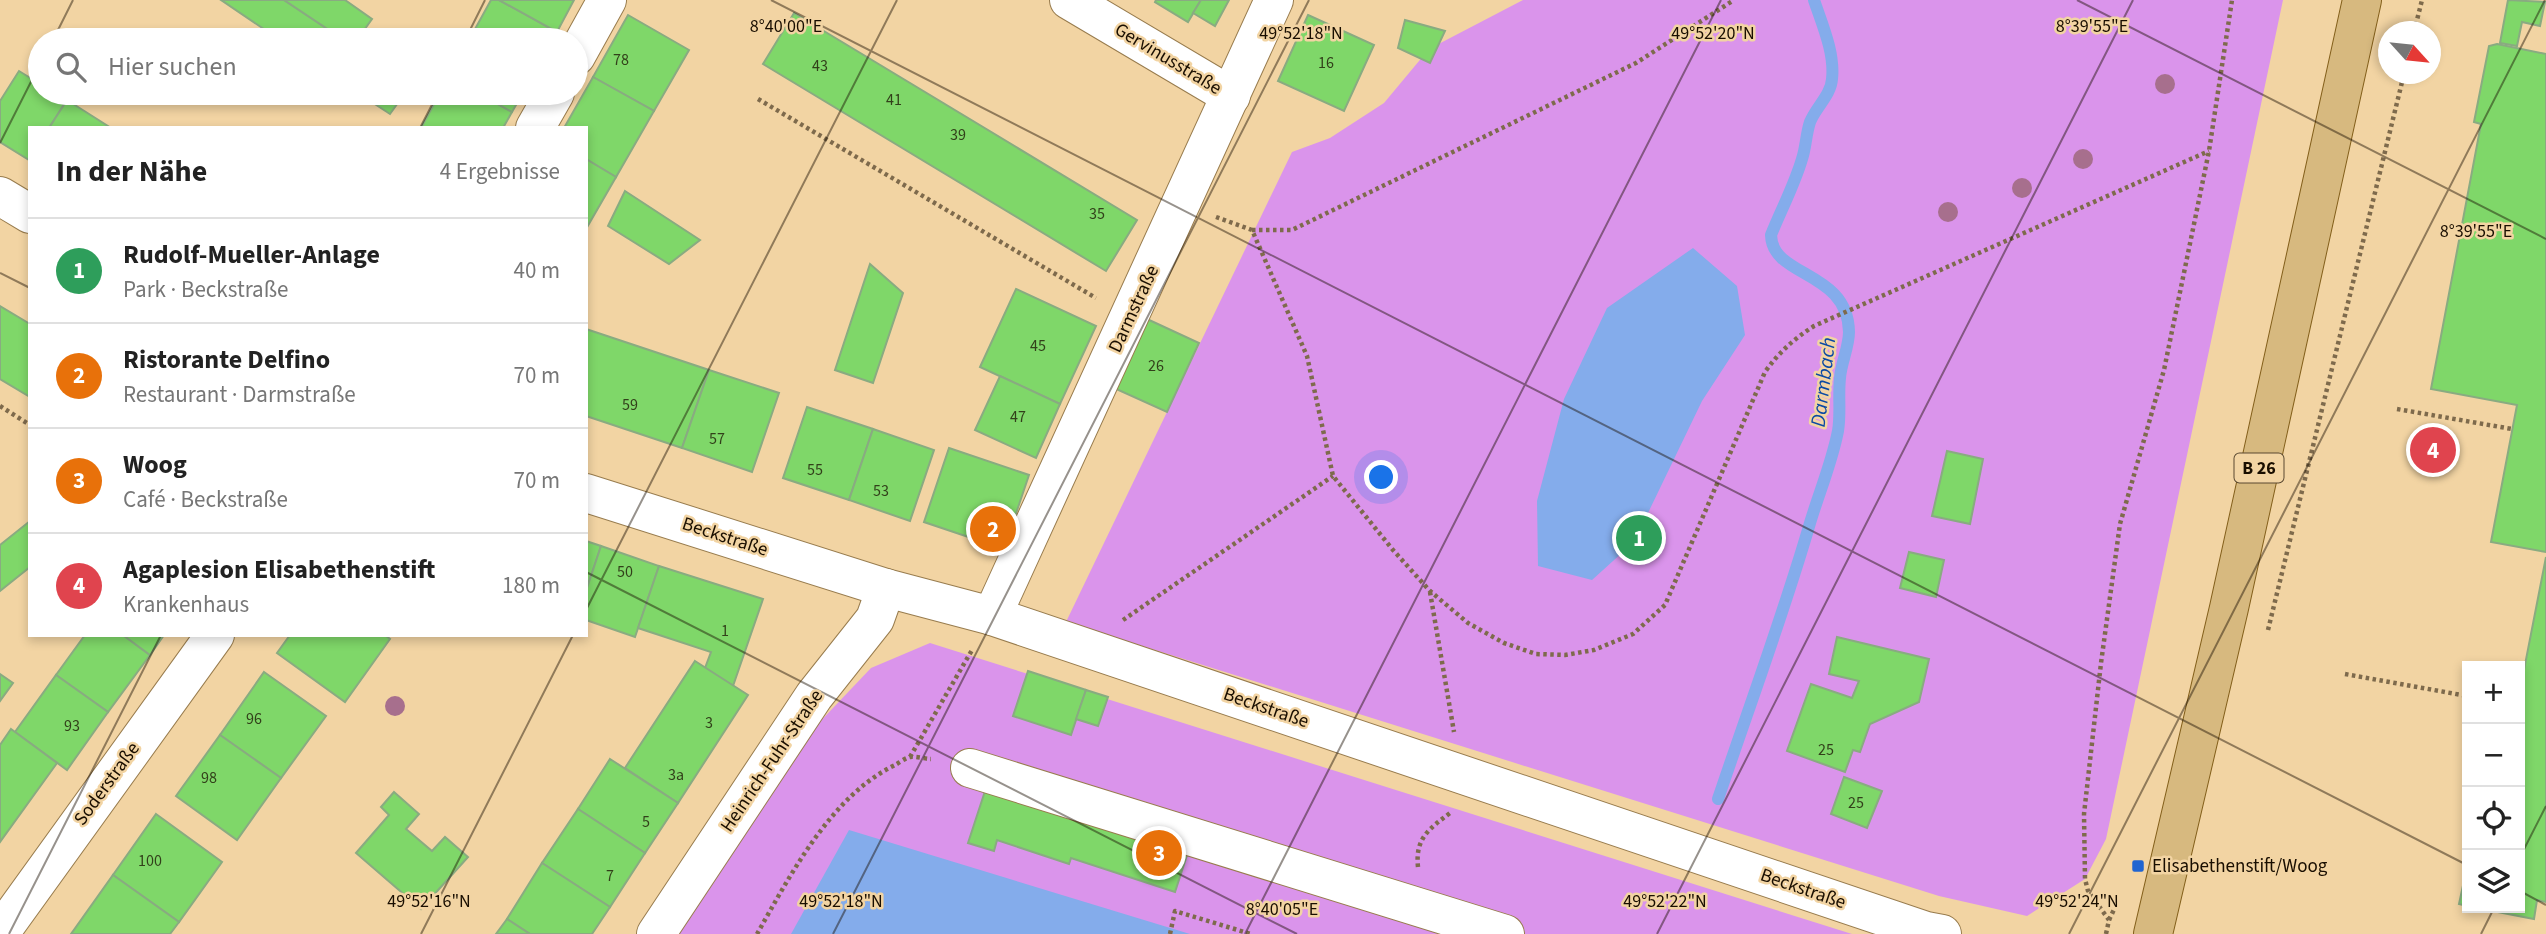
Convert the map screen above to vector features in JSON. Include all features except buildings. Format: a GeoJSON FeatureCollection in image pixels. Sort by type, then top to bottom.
{"type":"FeatureCollection","features":[{"type":"Feature","properties":{"kind":"main road","name":"B 26"},"geometry":{"type":"LineString","coordinates":[[2152,934],[2229,608],[2362,0]]}},
{"type":"Feature","properties":{"kind":"street"},"geometry":{"type":"LineString","coordinates":[[588,34],[607,0]]}},
{"type":"Feature","properties":{"kind":"street","name":"Gervinusstraße"},"geometry":{"type":"LineString","coordinates":[[1069,0],[1231,96]]}},
{"type":"Feature","properties":{"kind":"street","name":"Darmstraße"},"geometry":{"type":"LineString","coordinates":[[992,616],[1183,204],[1274,0]]}},
{"type":"Feature","properties":{"kind":"street"},"geometry":{"type":"LineString","coordinates":[[536,126],[548,105]]}},
{"type":"Feature","properties":{"kind":"street"},"geometry":{"type":"LineString","coordinates":[[0,196],[28,213]]}},
{"type":"Feature","properties":{"kind":"street","name":"Beckstraße"},"geometry":{"type":"LineString","coordinates":[[588,494],[886,588],[992,616],[1931,933]]}},
{"type":"Feature","properties":{"kind":"street","name":"Heinrich-Fuhr-Straße"},"geometry":{"type":"LineString","coordinates":[[656,934],[814,696],[875,619],[886,588]]}},
{"type":"Feature","properties":{"kind":"street","name":"Soderstraße"},"geometry":{"type":"LineString","coordinates":[[0,933],[214,637]]}},
{"type":"Feature","properties":{"kind":"street"},"geometry":{"type":"LineString","coordinates":[[970,768],[1505,934]]}},
{"type":"Feature","properties":{"kind":"path"},"geometry":{"type":"LineString","coordinates":[[1183,204],[1252,230],[1292,230],[1636,63],[1734,0]]}},
{"type":"Feature","properties":{"kind":"path"},"geometry":{"type":"LineString","coordinates":[[2106,934],[2109,920],[2088,891],[2085,879],[2084,814],[2120,524],[2164,370],[2209,151],[2232,0]]}},
{"type":"Feature","properties":{"kind":"path"},"geometry":{"type":"LineString","coordinates":[[2417,21],[2422,0]]}},
{"type":"Feature","properties":{"kind":"path"},"geometry":{"type":"LineString","coordinates":[[2267,634],[2402,84]]}},
{"type":"Feature","properties":{"kind":"path"},"geometry":{"type":"LineString","coordinates":[[758,99],[1130,318]]}},
{"type":"Feature","properties":{"kind":"path"},"geometry":{"type":"LineString","coordinates":[[1252,230],[1307,356],[1333,475],[1430,591],[1468,623],[1504,643],[1536,654],[1565,655],[1594,649],[1633,634],[1665,605],[1765,372],[1778,354],[1797,337],[1814,326],[2209,151]]}},
{"type":"Feature","properties":{"kind":"path"},"geometry":{"type":"LineString","coordinates":[[0,406],[28,424]]}},
{"type":"Feature","properties":{"kind":"path"},"geometry":{"type":"LineString","coordinates":[[2397,409],[2512,429]]}},
{"type":"Feature","properties":{"kind":"path"},"geometry":{"type":"LineString","coordinates":[[1099,652],[1109,632],[1123,620],[1333,475]]}},
{"type":"Feature","properties":{"kind":"path"},"geometry":{"type":"LineString","coordinates":[[757,934],[792,872],[842,804],[866,782],[910,757],[992,616]]}},
{"type":"Feature","properties":{"kind":"path"},"geometry":{"type":"LineString","coordinates":[[2345,674],[2462,695]]}},
{"type":"Feature","properties":{"kind":"path"},"geometry":{"type":"LineString","coordinates":[[910,757],[970,768]]}},
{"type":"Feature","properties":{"kind":"path"},"geometry":{"type":"LineString","coordinates":[[1170,934],[1175,911],[1251,934]]}},
{"type":"Feature","properties":{"kind":"shaded area"},"geometry":{"type":"Polygon","coordinates":[[[1523,0],[2283,0],[2106,839],[2085,879],[2027,916],[1939,896],[1066,622],[1292,152],[1330,138],[1384,103],[1429,49],[1523,0]]]}},
{"type":"Feature","properties":{"kind":"shaded area"},"geometry":{"type":"Polygon","coordinates":[[[930,643],[1852,934],[669,934],[795,748],[871,668],[930,643]]]}},
{"type":"Feature","properties":{"kind":"water"},"geometry":{"type":"Polygon","coordinates":[[[1693,248],[1737,286],[1745,335],[1702,401],[1634,542],[1592,580],[1538,566],[1537,501],[1564,399],[1607,308],[1693,248]]]}},
{"type":"Feature","properties":{"kind":"water"},"geometry":{"type":"Polygon","coordinates":[[[849,830],[1190,934],[791,934],[849,830]]]}},
{"type":"Feature","properties":{"kind":"waterway","name":"Darmbach"},"geometry":{"type":"LineString","coordinates":[[1718,799],[1789,592],[1839,425],[1840,378],[1849,332],[1845,312],[1837,297],[1824,285],[1783,260],[1775,249],[1771,235],[1799,169],[1810,122],[1831,85],[1830,49],[1814,0]]}},
{"type":"Feature","properties":{"kind":"place","name":"Agaplesion Elisabethenstift"},"geometry":{"type":"Point","coordinates":[2433,450]}},
{"type":"Feature","properties":{"kind":"place","name":"Ristorante Delfino"},"geometry":{"type":"Point","coordinates":[993,529]}},
{"type":"Feature","properties":{"kind":"place","name":"Rudolf-Mueller-Anlage"},"geometry":{"type":"Point","coordinates":[1639,538]}},
{"type":"Feature","properties":{"kind":"place","name":"Woog"},"geometry":{"type":"Point","coordinates":[1159,853]}},
{"type":"Feature","properties":{"kind":"place","name":"Elisabethenstift/Woog"},"geometry":{"type":"Point","coordinates":[2138,866]}}]}
